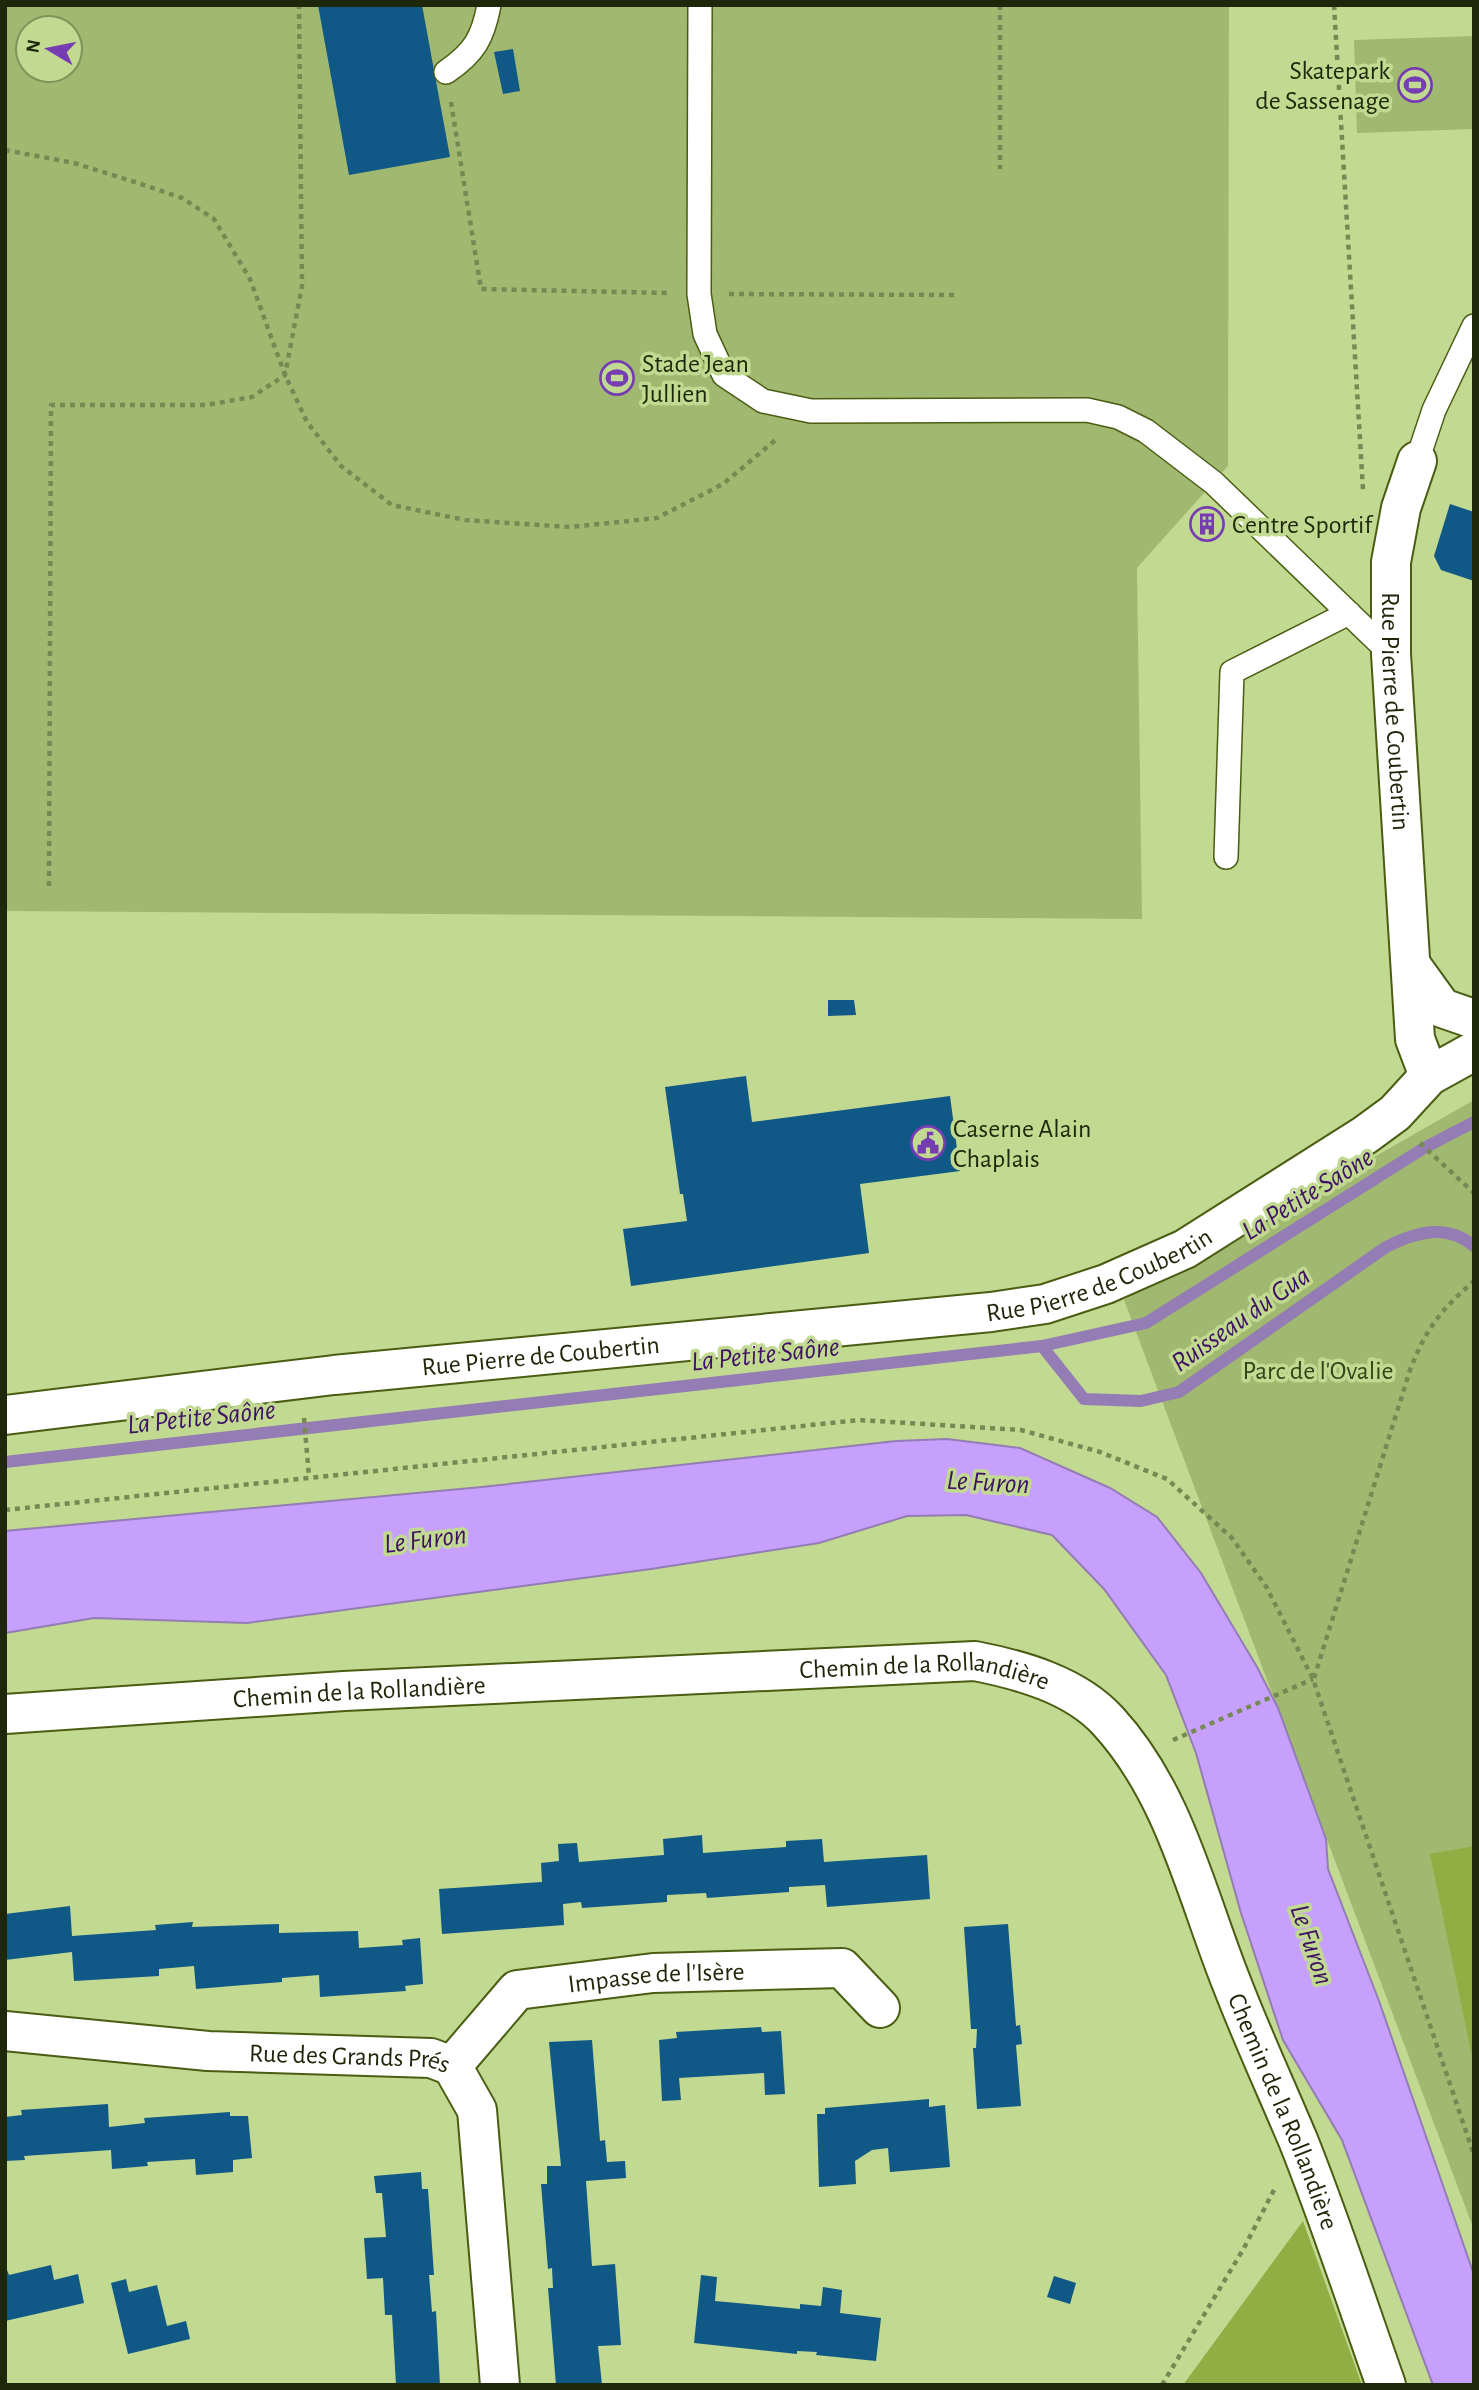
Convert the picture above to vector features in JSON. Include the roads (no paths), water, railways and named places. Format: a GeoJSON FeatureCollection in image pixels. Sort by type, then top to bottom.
{"type":"FeatureCollection","features":[{"type":"Feature","properties":{"kind":"street","name":"Rue Pierre de Coubertin"},"geometry":{"type":"LineString","coordinates":[[1417,461],[1401,508],[1391,562],[1391,654],[1415,1038],[1429,1076]]}},
{"type":"Feature","properties":{"kind":"street"},"geometry":{"type":"LineString","coordinates":[[1410,965],[1442,1007],[1474,1019]]}},
{"type":"Feature","properties":{"kind":"street","name":"Rue Pierre de Coubertin"},"geometry":{"type":"LineString","coordinates":[[5,1415],[334,1375],[991,1312],[1045,1304],[1106,1284],[1185,1249],[1365,1135],[1395,1113],[1429,1076],[1474,1051]]}},
{"type":"Feature","properties":{"kind":"street","name":"Chemin de la Rollandière"},"geometry":{"type":"LineString","coordinates":[[5,1714],[344,1691],[961,1661],[1023,1670],[1070,1693],[1106,1718],[1151,1777],[1171,1818],[1232,1984],[1298,2142],[1386,2385]]}},
{"type":"Feature","properties":{"kind":"street","name":"Impasse de l'Isère"},"geometry":{"type":"LineString","coordinates":[[452,2066],[517,1990],[653,1973],[842,1968],[880,2008]]}},
{"type":"Feature","properties":{"kind":"street","name":"Rue des Grands Prés"},"geometry":{"type":"LineString","coordinates":[[5,2031],[208,2051],[431,2058],[452,2066],[477,2110],[500,2385]]}},
{"type":"Feature","properties":{"kind":"lane"},"geometry":{"type":"LineString","coordinates":[[446,72],[469,56],[485,27],[489,5]]}},
{"type":"Feature","properties":{"kind":"lane"},"geometry":{"type":"LineString","coordinates":[[700,5],[699,294],[705,334],[724,375],[763,401],[811,411],[1043,408],[1087,410],[1118,417],[1146,431],[1180,455],[1260,526],[1391,654]]}},
{"type":"Feature","properties":{"kind":"lane"},"geometry":{"type":"LineString","coordinates":[[1417,461],[1434,410],[1474,326]]}},
{"type":"Feature","properties":{"kind":"lane"},"geometry":{"type":"LineString","coordinates":[[1226,857],[1232,672],[1349,613]]}},
{"type":"Feature","properties":{"kind":"water","name":"Le Furon"},"geometry":{"type":"Polygon","coordinates":[[[947,1439],[1020,1448],[1110,1488],[1157,1517],[1201,1573],[1257,1667],[1278,1708],[1326,1839],[1328,1869],[1379,2001],[1474,2275],[1474,2385],[1433,2385],[1342,2140],[1283,2040],[1241,1913],[1196,1753],[1166,1675],[1104,1589],[1052,1535],[966,1515],[907,1516],[819,1543],[651,1569],[247,1623],[94,1618],[5,1633],[5,1531],[482,1487],[896,1441],[947,1439]]]}},
{"type":"Feature","properties":{"kind":"waterway","name":"La Petite Saône"},"geometry":{"type":"LineString","coordinates":[[5,1462],[1042,1346],[1146,1323],[1424,1148],[1474,1122]]}},
{"type":"Feature","properties":{"kind":"waterway","name":"Ruisseau du Gua"},"geometry":{"type":"LineString","coordinates":[[1042,1346],[1084,1399],[1141,1401],[1179,1392],[1386,1247],[1408,1237],[1431,1232],[1453,1234],[1474,1246]]}},
{"type":"Feature","properties":{"kind":"place","name":"Skatepark de Sassenage"},"geometry":{"type":"Point","coordinates":[1415,85]}},
{"type":"Feature","properties":{"kind":"place","name":"Stade Jean Jullien"},"geometry":{"type":"Point","coordinates":[617,378]}},
{"type":"Feature","properties":{"kind":"place","name":"Centre Sportif"},"geometry":{"type":"Point","coordinates":[1207,524]}},
{"type":"Feature","properties":{"kind":"place","name":"Caserne Alain Chaplais"},"geometry":{"type":"Point","coordinates":[928,1143]}},
{"type":"Feature","properties":{"kind":"park label","name":"Parc de l'Ovalie"},"geometry":{"type":"Point","coordinates":[1318,1370]}}]}
